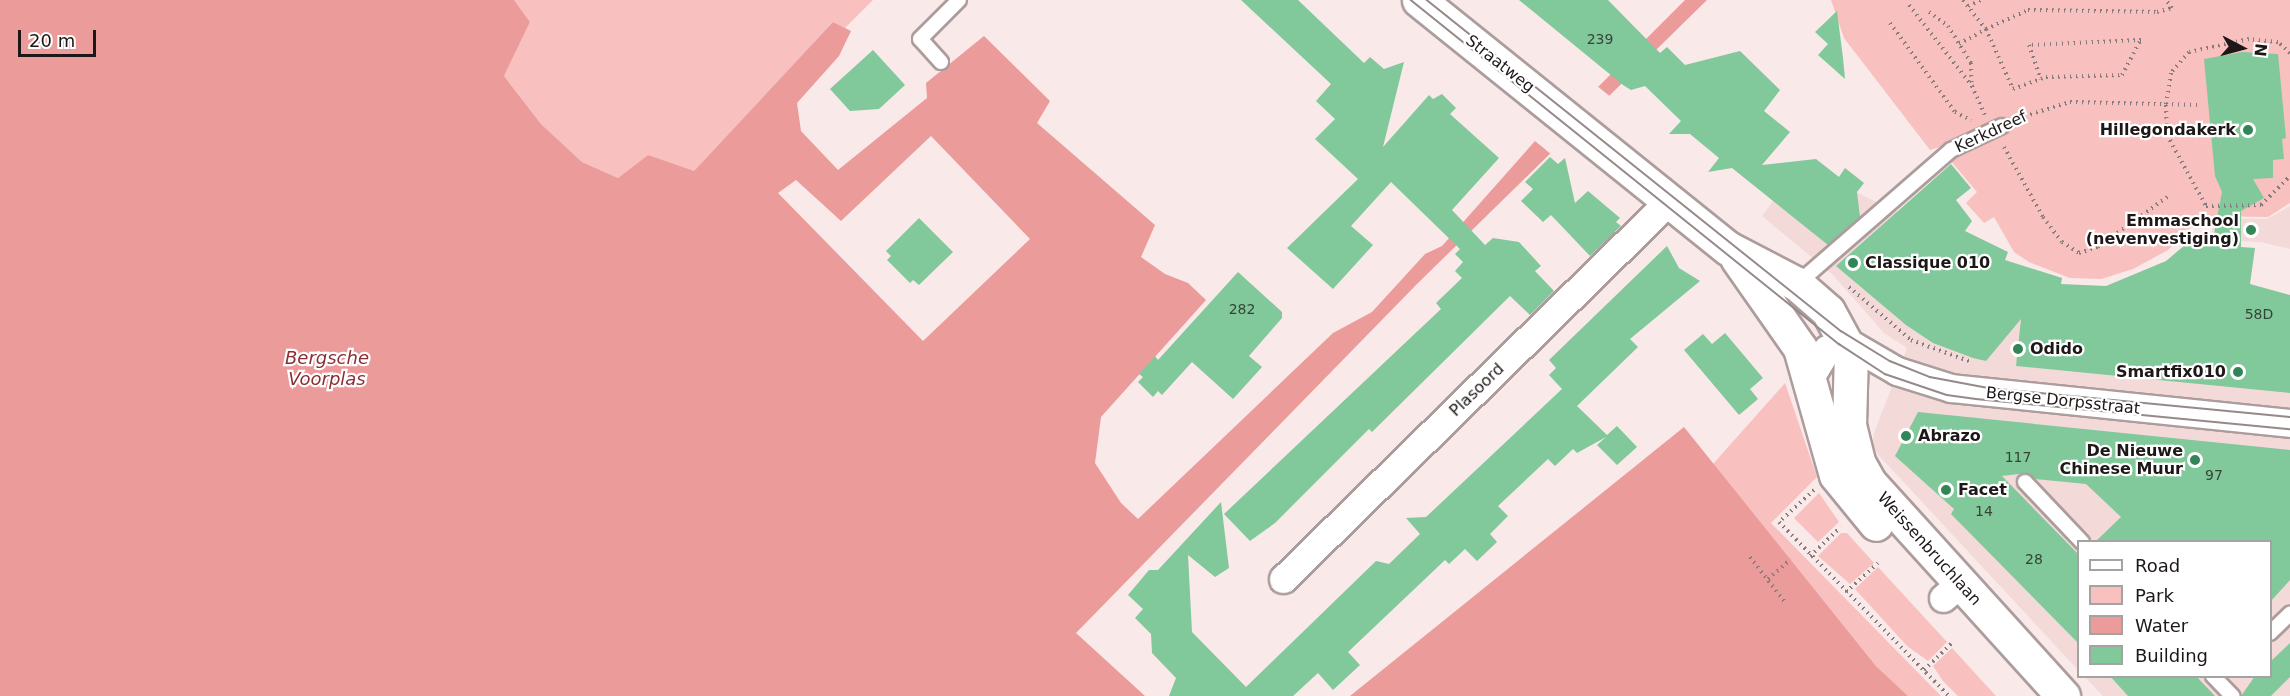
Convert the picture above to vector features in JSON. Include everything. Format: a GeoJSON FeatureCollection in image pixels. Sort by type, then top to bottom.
{"type":"FeatureCollection","features":[{"type":"Feature","properties":{"kind":"street","name":"Straatweg"},"geometry":{"type":"LineString","coordinates":[[1419,0],[1670,200]]}},
{"type":"Feature","properties":{"kind":"street"},"geometry":{"type":"LineString","coordinates":[[1670,200],[1728,248],[1797,284],[1828,311],[1847,342],[1827,349],[1808,381]]}},
{"type":"Feature","properties":{"kind":"street","name":"Plasoord"},"geometry":{"type":"LineString","coordinates":[[1282,579],[1670,200]]}},
{"type":"Feature","properties":{"kind":"street"},"geometry":{"type":"LineString","coordinates":[[1728,248],[1791,333],[1808,381]]}},
{"type":"Feature","properties":{"kind":"street","name":"Weissenbruchlaan"},"geometry":{"type":"LineString","coordinates":[[1847,342],[1853,363],[1849,425],[1853,447],[1869,482],[1868,517]]}},
{"type":"Feature","properties":{"kind":"street","name":"Bergse Dorpsstraat"},"geometry":{"type":"LineString","coordinates":[[1847,342],[1918,380],[1960,390],[2290,423]]}},
{"type":"Feature","properties":{"kind":"street","name":"Weissenbruchlaan"},"geometry":{"type":"LineString","coordinates":[[1808,381],[1836,475],[1868,517],[1952,591],[2063,696]]}},
{"type":"Feature","properties":{"kind":"street","name":"Weissenbruchlaan"},"geometry":{"type":"LineString","coordinates":[[1952,591],[2033,696]]}},
{"type":"Feature","properties":{"kind":"lane"},"geometry":{"type":"LineString","coordinates":[[941,62],[921,39],[959,0]]}},
{"type":"Feature","properties":{"kind":"lane","name":"Kerkdreef"},"geometry":{"type":"LineString","coordinates":[[1797,284],[1820,260],[1951,150],[1997,128]]}},
{"type":"Feature","properties":{"kind":"lane"},"geometry":{"type":"LineString","coordinates":[[2025,482],[2080,540]]}},
{"type":"Feature","properties":{"kind":"lane"},"geometry":{"type":"LineString","coordinates":[[2272,632],[2290,614]]}},
{"type":"Feature","properties":{"kind":"lane"},"geometry":{"type":"LineString","coordinates":[[2219,678],[2232,696]]}},
{"type":"Feature","properties":{"kind":"path"},"geometry":{"type":"LineString","coordinates":[[1963,0],[1986,29],[2013,89],[2041,79],[2122,75],[2141,40],[2029,45],[2041,79]]}},
{"type":"Feature","properties":{"kind":"path"},"geometry":{"type":"LineString","coordinates":[[1968,6],[1981,0]]}},
{"type":"Feature","properties":{"kind":"path"},"geometry":{"type":"LineString","coordinates":[[1959,44],[2028,9],[2157,12],[2172,9],[2166,0]]}},
{"type":"Feature","properties":{"kind":"path"},"geometry":{"type":"LineString","coordinates":[[1909,5],[1972,86],[1997,128],[2043,217],[2062,242],[2079,253],[2098,247],[2170,195]]}},
{"type":"Feature","properties":{"kind":"path"},"geometry":{"type":"LineString","coordinates":[[1929,12],[1948,27],[1971,63],[1972,86]]}},
{"type":"Feature","properties":{"kind":"path"},"geometry":{"type":"LineString","coordinates":[[1890,22],[1955,112],[1997,128]]}},
{"type":"Feature","properties":{"kind":"path"},"geometry":{"type":"LineString","coordinates":[[2290,53],[2278,42],[2249,39],[2189,52],[2171,73],[2166,105],[2167,135],[2206,206],[2261,205],[2290,176]]}},
{"type":"Feature","properties":{"kind":"path","name":"Kerkdreef"},"geometry":{"type":"LineString","coordinates":[[1997,128],[2070,102],[2197,105]]}},
{"type":"Feature","properties":{"kind":"path"},"geometry":{"type":"LineString","coordinates":[[1820,260],[1911,340],[1983,364]]}},
{"type":"Feature","properties":{"kind":"path"},"geometry":{"type":"LineString","coordinates":[[1822,483],[1779,522],[1949,696]]}},
{"type":"Feature","properties":{"kind":"path"},"geometry":{"type":"LineString","coordinates":[[1810,556],[1868,517]]}},
{"type":"Feature","properties":{"kind":"path"},"geometry":{"type":"LineString","coordinates":[[1750,556],[1784,601]]}},
{"type":"Feature","properties":{"kind":"path"},"geometry":{"type":"LineString","coordinates":[[1768,579],[1791,559]]}},
{"type":"Feature","properties":{"kind":"path"},"geometry":{"type":"LineString","coordinates":[[1846,592],[1878,563]]}},
{"type":"Feature","properties":{"kind":"path"},"geometry":{"type":"LineString","coordinates":[[1924,670],[1952,643]]}},
{"type":"Feature","properties":{"kind":"shaded area"},"geometry":{"type":"Polygon","coordinates":[[[1800,165],[2124,322],[2290,315],[2290,696],[2103,696],[2086,678],[2272,678],[2272,540],[2077,540],[2077,669],[1872,448],[1874,433],[1907,348],[1884,333],[1833,275],[1762,216],[1800,165]]]}},
{"type":"Feature","properties":{"kind":"shaded area","name":"Emmaschool (nevenvestiging)"},"geometry":{"type":"Polygon","coordinates":[[[2290,206],[2290,249],[2261,242],[2211,240],[2213,218],[2267,219],[2290,206]]]}},
{"type":"Feature","properties":{"kind":"green space"},"geometry":{"type":"Polygon","coordinates":[[[514,0],[873,0],[845,28],[833,22],[693,172],[648,155],[618,178],[582,162],[541,124],[504,76],[530,22],[514,0]]]}},
{"type":"Feature","properties":{"kind":"green space"},"geometry":{"type":"Polygon","coordinates":[[[1831,0],[2290,0],[2290,203],[2268,217],[2202,216],[2168,250],[2133,269],[2101,279],[2070,278],[2029,262],[2014,252],[1994,217],[1984,223],[1966,203],[1977,192],[1939,147],[1930,150],[1844,38],[1831,0]]]}},
{"type":"Feature","properties":{"kind":"green space"},"geometry":{"type":"Polygon","coordinates":[[[1785,383],[1817,477],[1771,523],[1941,696],[1908,696],[1876,666],[1713,464],[1785,383]]]}},
{"type":"Feature","properties":{"kind":"green space"},"geometry":{"type":"Polygon","coordinates":[[[1819,493],[1839,522],[1818,542],[1794,518],[1819,493]]]}},
{"type":"Feature","properties":{"kind":"green space"},"geometry":{"type":"Polygon","coordinates":[[[1841,533],[1847,533],[1874,563],[1850,584],[1818,556],[1841,533]]]}},
{"type":"Feature","properties":{"kind":"green space"},"geometry":{"type":"Polygon","coordinates":[[[1878,567],[1947,642],[1928,661],[1907,646],[1855,589],[1878,567]]]}},
{"type":"Feature","properties":{"kind":"green space"},"geometry":{"type":"Polygon","coordinates":[[[1952,648],[1996,696],[1958,696],[1943,681],[1933,666],[1952,648]]]}},
{"type":"Feature","properties":{"kind":"water","name":"Bergsche Voorplas"},"geometry":{"type":"Polygon","coordinates":[[[0,0],[514,0],[530,22],[504,76],[541,124],[582,162],[618,178],[648,155],[694,171],[833,22],[851,31],[839,56],[797,103],[801,131],[838,170],[927,98],[926,83],[984,36],[1050,101],[1037,123],[1155,225],[1141,257],[1165,274],[1188,283],[1206,300],[1101,417],[1095,463],[1121,503],[1138,519],[1333,333],[1372,312],[1425,254],[1442,246],[1535,141],[1540,145],[1685,0],[1707,0],[1417,284],[1076,633],[1145,696],[0,696],[0,0]],[[931,136],[841,221],[796,180],[778,193],[923,341],[1030,239],[931,136]]]}},
{"type":"Feature","properties":{"kind":"water"},"geometry":{"type":"Polygon","coordinates":[[[1684,427],[1876,666],[1908,696],[1350,696],[1684,427]]]}},
{"type":"Feature","properties":{"kind":"pier"},"geometry":{"type":"Polygon","coordinates":[[[1596,85],[1612,98],[1553,156],[1533,139],[1540,141],[1596,85]]]}},
{"type":"Feature","properties":{"kind":"building"},"geometry":{"type":"Polygon","coordinates":[[[1241,0],[1298,0],[1364,63],[1370,57],[1384,69],[1404,62],[1383,147],[1429,95],[1433,99],[1442,94],[1456,108],[1450,114],[1499,158],[1452,210],[1485,245],[1493,238],[1519,242],[1541,266],[1535,271],[1554,291],[1530,315],[1510,296],[1372,432],[1369,429],[1275,523],[1250,541],[1224,514],[1441,309],[1436,303],[1462,278],[1455,271],[1463,262],[1455,254],[1460,249],[1391,182],[1351,226],[1373,245],[1333,289],[1287,248],[1358,179],[1315,139],[1335,119],[1316,101],[1331,84],[1241,0]]]}},
{"type":"Feature","properties":{"kind":"building"},"geometry":{"type":"Polygon","coordinates":[[[1519,0],[1608,0],[1660,53],[1667,47],[1685,65],[1740,51],[1780,90],[1764,111],[1790,132],[1762,165],[1816,159],[1839,177],[1845,168],[1864,183],[1857,192],[1860,217],[1828,245],[1732,168],[1708,172],[1719,158],[1690,134],[1669,134],[1681,121],[1645,86],[1631,90],[1623,85],[1519,0]]]}},
{"type":"Feature","properties":{"kind":"building"},"geometry":{"type":"Polygon","coordinates":[[[1837,11],[1845,79],[1818,55],[1828,44],[1815,32],[1837,11]]]}},
{"type":"Feature","properties":{"kind":"building"},"geometry":{"type":"Polygon","coordinates":[[[873,50],[905,85],[879,109],[850,111],[830,89],[873,50]]]}},
{"type":"Feature","properties":{"kind":"building"},"geometry":{"type":"Polygon","coordinates":[[[2242,52],[2278,54],[2286,138],[2282,139],[2284,159],[2273,160],[2273,178],[2253,179],[2264,198],[2241,211],[2241,247],[2255,248],[2250,284],[2290,295],[2290,393],[2016,366],[2021,319],[1986,361],[1973,358],[1933,343],[1906,325],[1836,266],[1951,164],[1971,188],[1956,200],[1972,221],[1965,231],[2008,252],[2005,260],[2062,278],[2061,284],[2106,286],[2166,261],[2185,245],[2212,244],[2222,192],[2215,176],[2204,59],[2242,52]]]}},
{"type":"Feature","properties":{"kind":"building"},"geometry":{"type":"Polygon","coordinates":[[[1550,157],[1558,164],[1565,158],[1575,203],[1588,191],[1620,218],[1616,222],[1621,226],[1590,256],[1551,215],[1543,222],[1521,201],[1533,189],[1525,182],[1550,157]]]}},
{"type":"Feature","properties":{"kind":"building"},"geometry":{"type":"Polygon","coordinates":[[[919,218],[953,252],[919,285],[913,280],[910,283],[887,260],[891,256],[886,251],[919,218]]]}},
{"type":"Feature","properties":{"kind":"building"},"geometry":{"type":"Polygon","coordinates":[[[1667,246],[1679,268],[1700,281],[1630,339],[1638,347],[1577,406],[1607,435],[1617,426],[1637,447],[1617,465],[1597,445],[1606,437],[1577,453],[1573,449],[1555,466],[1548,459],[1498,506],[1508,516],[1490,534],[1497,542],[1477,561],[1465,549],[1449,564],[1445,560],[1348,652],[1360,665],[1333,690],[1318,673],[1293,696],[1169,696],[1176,678],[1152,653],[1151,634],[1135,618],[1143,609],[1128,595],[1149,570],[1158,570],[1221,502],[1229,568],[1215,577],[1188,555],[1192,632],[1246,687],[1376,561],[1389,564],[1420,534],[1406,518],[1426,517],[1562,389],[1549,375],[1556,368],[1549,360],[1667,246]]]}},
{"type":"Feature","properties":{"kind":"building"},"geometry":{"type":"Polygon","coordinates":[[[1238,272],[1282,312],[1282,318],[1249,356],[1262,367],[1233,399],[1192,362],[1162,395],[1158,391],[1153,397],[1138,382],[1143,377],[1139,374],[1155,356],[1158,360],[1238,272]]]}},
{"type":"Feature","properties":{"kind":"building"},"geometry":{"type":"Polygon","coordinates":[[[1725,333],[1763,378],[1750,389],[1758,399],[1739,415],[1684,350],[1703,334],[1712,344],[1725,333]]]}},
{"type":"Feature","properties":{"kind":"building"},"geometry":{"type":"Polygon","coordinates":[[[1918,412],[2290,450],[2290,580],[2272,600],[2272,540],[2097,540],[2121,517],[2086,484],[2035,479],[2027,473],[2002,476],[2077,553],[2077,642],[1951,514],[1954,509],[1895,456],[1918,412]]]}},
{"type":"Feature","properties":{"kind":"building"},"geometry":{"type":"Polygon","coordinates":[[[2290,643],[2290,677],[2271,696],[2241,696],[2254,678],[2272,678],[2272,660],[2290,643]]]}},
{"type":"Feature","properties":{"kind":"building"},"geometry":{"type":"Polygon","coordinates":[[[2112,678],[2198,678],[2215,696],[2128,696],[2112,678]]]}},
{"type":"Feature","properties":{"kind":"tram line"},"geometry":{"type":"LineString","coordinates":[[1411,0],[1839,344],[1885,374],[1947,395],[1976,399],[2290,429]]}},
{"type":"Feature","properties":{"kind":"tram line"},"geometry":{"type":"LineString","coordinates":[[1427,0],[1841,331],[1890,361],[1930,377],[1988,388],[2290,417]]}},
{"type":"Feature","properties":{"kind":"place","name":"Hillegondakerk"},"geometry":{"type":"Point","coordinates":[2248,130]}},
{"type":"Feature","properties":{"kind":"place","name":"Emmaschool (nevenvestiging)"},"geometry":{"type":"Point","coordinates":[2251,230]}},
{"type":"Feature","properties":{"kind":"place","name":"Classique 010"},"geometry":{"type":"Point","coordinates":[1853,263]}},
{"type":"Feature","properties":{"kind":"place","name":"Odido"},"geometry":{"type":"Point","coordinates":[2018,349]}},
{"type":"Feature","properties":{"kind":"place","name":"Smartfix010"},"geometry":{"type":"Point","coordinates":[2238,372]}},
{"type":"Feature","properties":{"kind":"place","name":"Abrazo"},"geometry":{"type":"Point","coordinates":[1906,436]}},
{"type":"Feature","properties":{"kind":"place","name":"De Nieuwe Chinese Muur"},"geometry":{"type":"Point","coordinates":[2195,460]}},
{"type":"Feature","properties":{"kind":"place","name":"Facet"},"geometry":{"type":"Point","coordinates":[1946,490]}}]}
